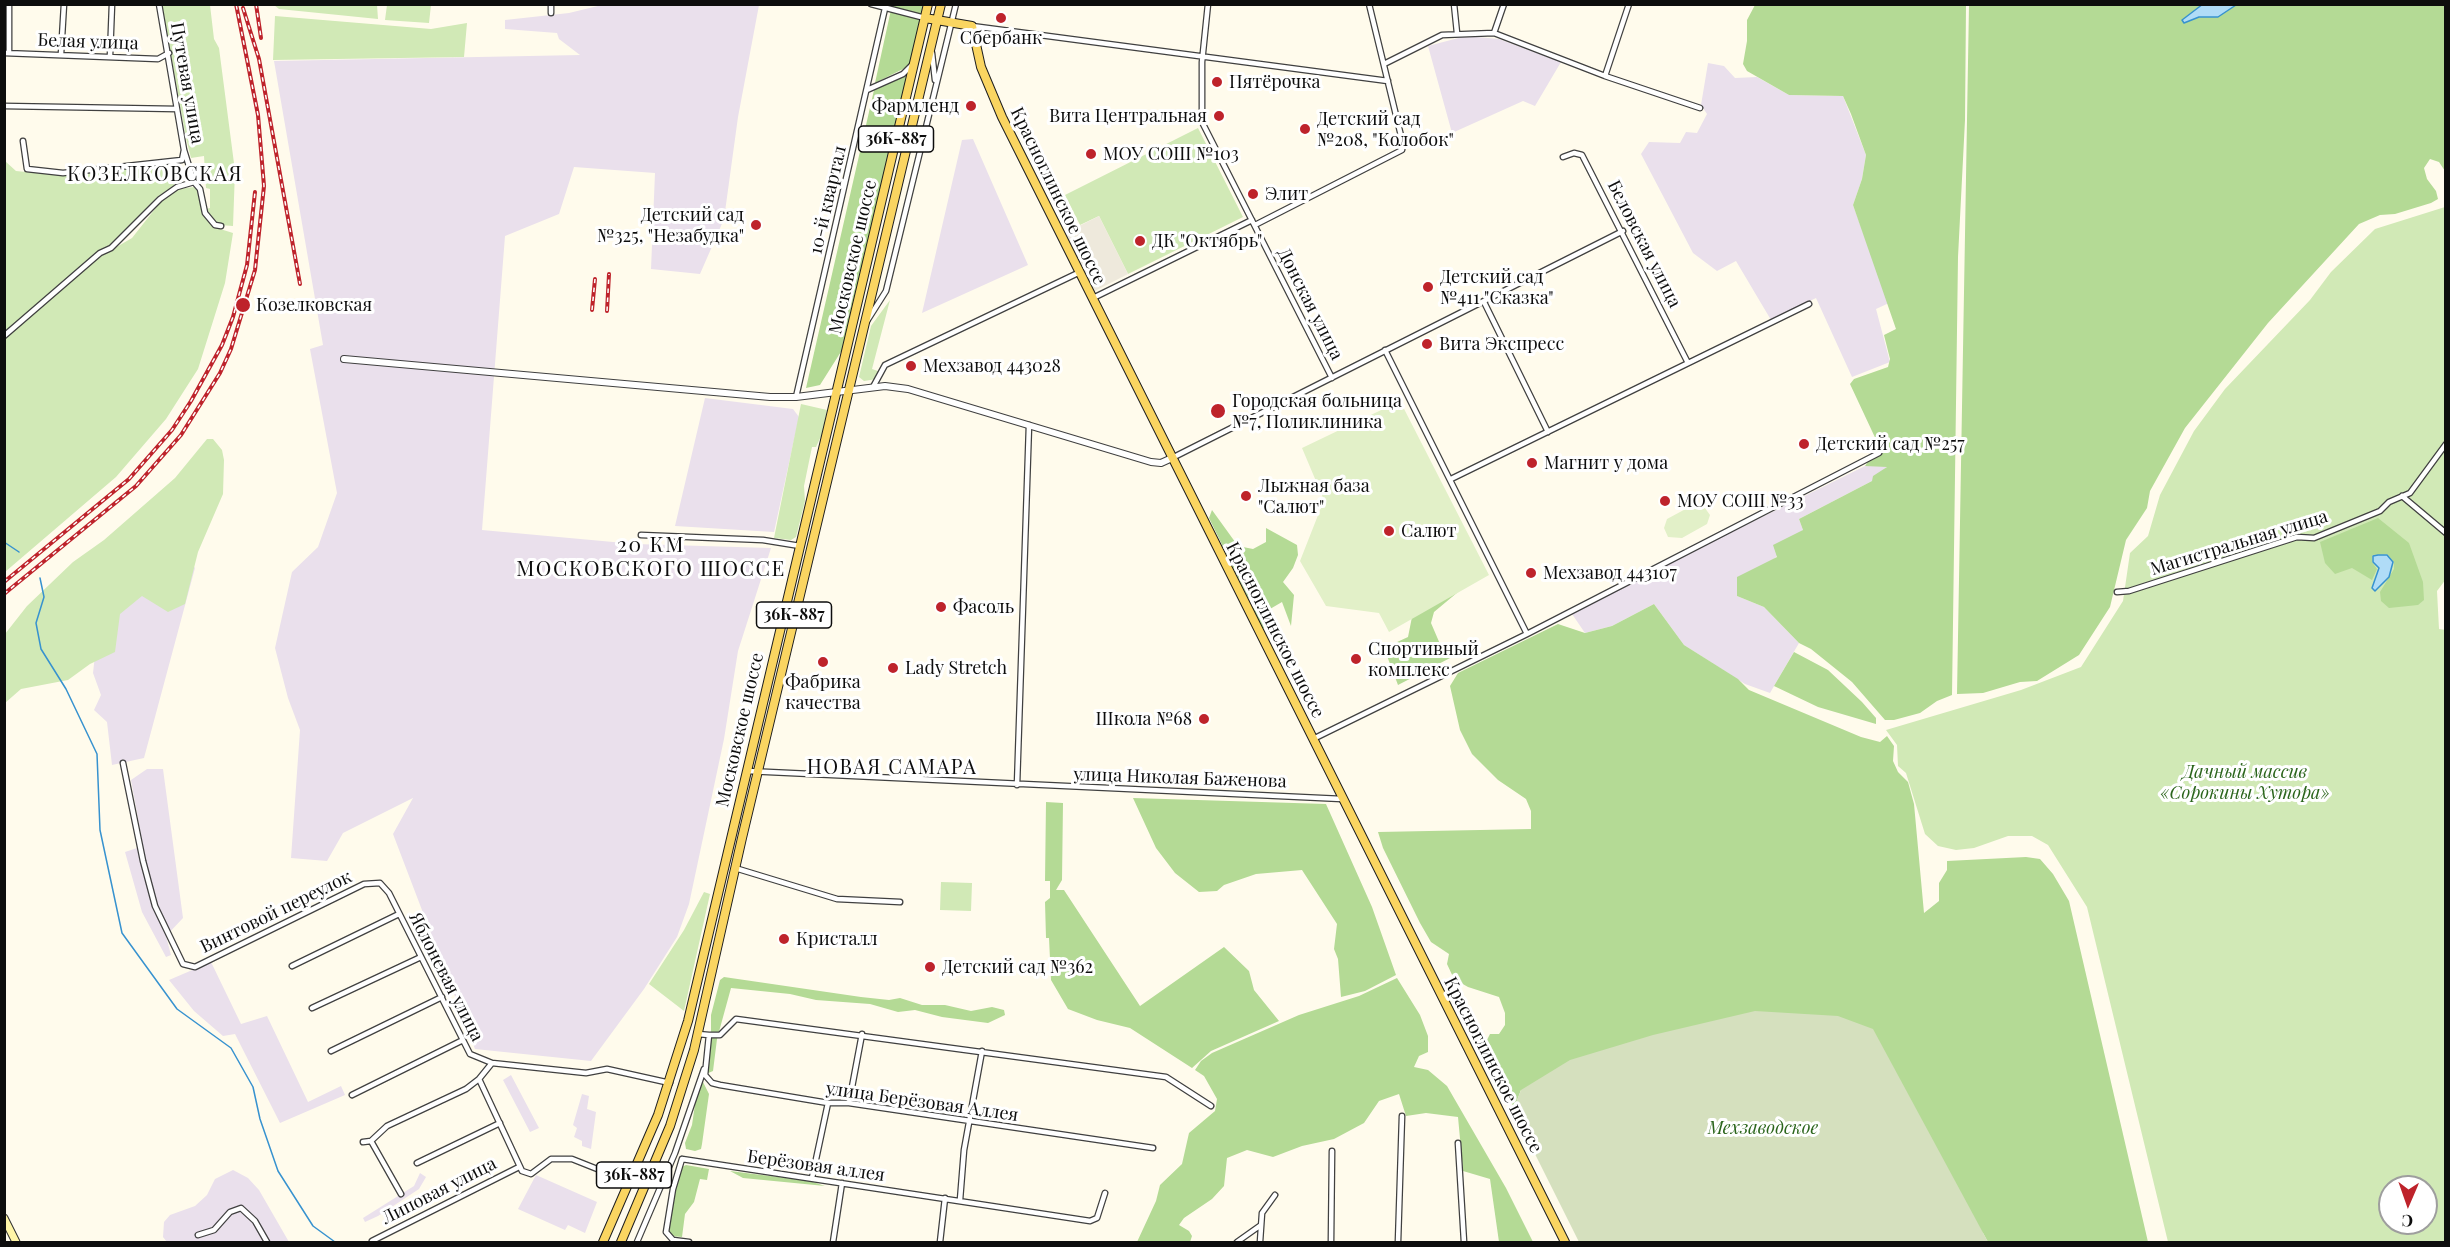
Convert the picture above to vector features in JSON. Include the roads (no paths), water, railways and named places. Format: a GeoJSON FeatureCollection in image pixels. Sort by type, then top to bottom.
{"type":"FeatureCollection","features":[{"type":"Feature","properties":{"kind":"main road","name":"Московское шоссе"},"geometry":{"type":"LineString","coordinates":[[603,1242],[631,1183],[670,1083],[688,1021],[928,4]]}},
{"type":"Feature","properties":{"kind":"main road","name":"Московское шоссе"},"geometry":{"type":"LineString","coordinates":[[621,1242],[667,1134],[694,1050],[735,868],[941,4]]}},
{"type":"Feature","properties":{"kind":"main road"},"geometry":{"type":"LineString","coordinates":[[925,18],[972,26]]}},
{"type":"Feature","properties":{"kind":"main road","name":"Красноглинское шоссе"},"geometry":{"type":"LineString","coordinates":[[972,26],[988,86],[1078,273],[1565,1242]]}},
{"type":"Feature","properties":{"kind":"main road"},"geometry":{"type":"LineString","coordinates":[[688,1021],[700,1024]]}},
{"type":"Feature","properties":{"kind":"main road"},"geometry":{"type":"LineString","coordinates":[[681,1046],[694,1050]]}},
{"type":"Feature","properties":{"kind":"main road"},"geometry":{"type":"LineString","coordinates":[[4,1218],[16,1242]]}},
{"type":"Feature","properties":{"kind":"street"},"geometry":{"type":"LineString","coordinates":[[7,53],[9,4]]}},
{"type":"Feature","properties":{"kind":"street"},"geometry":{"type":"LineString","coordinates":[[61,54],[64,4]]}},
{"type":"Feature","properties":{"kind":"street"},"geometry":{"type":"LineString","coordinates":[[110,56],[112,4]]}},
{"type":"Feature","properties":{"kind":"street","name":"Путевая улица"},"geometry":{"type":"LineString","coordinates":[[159,4],[184,150],[195,182],[200,189],[205,213],[214,225],[221,226]]}},
{"type":"Feature","properties":{"kind":"street"},"geometry":{"type":"LineString","coordinates":[[551,4],[551,13]]}},
{"type":"Feature","properties":{"kind":"street"},"geometry":{"type":"LineString","coordinates":[[871,4],[925,18]]}},
{"type":"Feature","properties":{"kind":"street"},"geometry":{"type":"LineString","coordinates":[[864,326],[886,291],[956,4]]}},
{"type":"Feature","properties":{"kind":"street","name":"Донская улица"},"geometry":{"type":"LineString","coordinates":[[1208,4],[1203,58],[1202,122],[1332,378]]}},
{"type":"Feature","properties":{"kind":"street"},"geometry":{"type":"LineString","coordinates":[[1092,299],[1396,155],[1402,150],[1403,144],[1369,4]]}},
{"type":"Feature","properties":{"kind":"street"},"geometry":{"type":"LineString","coordinates":[[1454,4],[1457,33]]}},
{"type":"Feature","properties":{"kind":"street"},"geometry":{"type":"LineString","coordinates":[[1494,33],[1504,4]]}},
{"type":"Feature","properties":{"kind":"street"},"geometry":{"type":"LineString","coordinates":[[1605,76],[1629,4]]}},
{"type":"Feature","properties":{"kind":"street","name":"10-й квартал"},"geometry":{"type":"LineString","coordinates":[[796,397],[885,6]]}},
{"type":"Feature","properties":{"kind":"street"},"geometry":{"type":"LineString","coordinates":[[972,26],[1388,81]]}},
{"type":"Feature","properties":{"kind":"street"},"geometry":{"type":"LineString","coordinates":[[1384,64],[1442,35],[1494,33],[1605,76],[1700,108]]}},
{"type":"Feature","properties":{"kind":"street"},"geometry":{"type":"LineString","coordinates":[[931,46],[936,83]]}},
{"type":"Feature","properties":{"kind":"street","name":"Белая улица"},"geometry":{"type":"LineString","coordinates":[[7,53],[158,59],[169,53]]}},
{"type":"Feature","properties":{"kind":"street"},"geometry":{"type":"LineString","coordinates":[[867,90],[903,74],[912,64]]}},
{"type":"Feature","properties":{"kind":"street"},"geometry":{"type":"LineString","coordinates":[[4,106],[177,109]]}},
{"type":"Feature","properties":{"kind":"street"},"geometry":{"type":"LineString","coordinates":[[22,141],[27,169],[63,172],[182,160],[184,150]]}},
{"type":"Feature","properties":{"kind":"street","name":"Беловская улица"},"geometry":{"type":"LineString","coordinates":[[1563,157],[1574,153],[1582,155],[1623,231],[1688,363]]}},
{"type":"Feature","properties":{"kind":"street"},"geometry":{"type":"LineString","coordinates":[[4,336],[100,253],[111,248],[160,199],[177,187],[195,182]]}},
{"type":"Feature","properties":{"kind":"street"},"geometry":{"type":"LineString","coordinates":[[344,359],[707,393],[796,397],[873,387],[921,391],[1151,462],[1161,463],[1623,231]]}},
{"type":"Feature","properties":{"kind":"street"},"geometry":{"type":"LineString","coordinates":[[873,387],[885,365],[1078,273]]}},
{"type":"Feature","properties":{"kind":"street"},"geometry":{"type":"LineString","coordinates":[[1484,302],[1548,432]]}},
{"type":"Feature","properties":{"kind":"street"},"geometry":{"type":"LineString","coordinates":[[1451,480],[1809,304]]}},
{"type":"Feature","properties":{"kind":"street"},"geometry":{"type":"LineString","coordinates":[[1385,350],[1527,634]]}},
{"type":"Feature","properties":{"kind":"street"},"geometry":{"type":"LineString","coordinates":[[1017,785],[1029,423]]}},
{"type":"Feature","properties":{"kind":"street","name":"Магистральная улица"},"geometry":{"type":"LineString","coordinates":[[2117,592],[2129,591],[2297,537],[2314,538],[2379,511],[2389,502],[2410,493],[2445,444]]}},
{"type":"Feature","properties":{"kind":"street"},"geometry":{"type":"LineString","coordinates":[[1313,739],[1527,634],[1879,453]]}},
{"type":"Feature","properties":{"kind":"street"},"geometry":{"type":"LineString","coordinates":[[2402,496],[2445,533]]}},
{"type":"Feature","properties":{"kind":"street"},"geometry":{"type":"LineString","coordinates":[[641,535],[763,540],[800,546]]}},
{"type":"Feature","properties":{"kind":"street","name":"Винтовой переулок"},"geometry":{"type":"LineString","coordinates":[[123,763],[155,906],[186,966],[195,967],[364,884],[377,882]]}},
{"type":"Feature","properties":{"kind":"street","name":"улица Николая Баженова"},"geometry":{"type":"LineString","coordinates":[[747,771],[758,774],[1342,799]]}},
{"type":"Feature","properties":{"kind":"street"},"geometry":{"type":"LineString","coordinates":[[735,868],[837,899],[900,902]]}},
{"type":"Feature","properties":{"kind":"street","name":"Яблоневая улица"},"geometry":{"type":"LineString","coordinates":[[371,1142],[387,1126],[466,1089],[479,1079],[492,1063],[470,1054],[386,887],[377,882]]}},
{"type":"Feature","properties":{"kind":"street"},"geometry":{"type":"LineString","coordinates":[[292,966],[399,914]]}},
{"type":"Feature","properties":{"kind":"street"},"geometry":{"type":"LineString","coordinates":[[312,1008],[421,957]]}},
{"type":"Feature","properties":{"kind":"street"},"geometry":{"type":"LineString","coordinates":[[331,1051],[442,997]]}},
{"type":"Feature","properties":{"kind":"street"},"geometry":{"type":"LineString","coordinates":[[698,1034],[720,1035],[735,1019],[862,1034],[1166,1077],[1210,1106]]}},
{"type":"Feature","properties":{"kind":"street"},"geometry":{"type":"LineString","coordinates":[[849,1103],[862,1034]]}},
{"type":"Feature","properties":{"kind":"street"},"geometry":{"type":"LineString","coordinates":[[637,1242],[675,1153],[707,1061],[709,1035]]}},
{"type":"Feature","properties":{"kind":"street"},"geometry":{"type":"LineString","coordinates":[[352,1095],[463,1040]]}},
{"type":"Feature","properties":{"kind":"street"},"geometry":{"type":"LineString","coordinates":[[960,1200],[969,1121],[982,1051]]}},
{"type":"Feature","properties":{"kind":"street","name":"улица Берёзовая Аллея"},"geometry":{"type":"LineString","coordinates":[[707,1061],[705,1075],[712,1083],[828,1103],[849,1103],[1153,1148]]}},
{"type":"Feature","properties":{"kind":"street"},"geometry":{"type":"LineString","coordinates":[[492,1063],[586,1073],[607,1069],[670,1083]]}},
{"type":"Feature","properties":{"kind":"street"},"geometry":{"type":"LineString","coordinates":[[479,1079],[521,1169]]}},
{"type":"Feature","properties":{"kind":"street"},"geometry":{"type":"LineString","coordinates":[[812,1178],[828,1103]]}},
{"type":"Feature","properties":{"kind":"street"},"geometry":{"type":"LineString","coordinates":[[1398,1242],[1402,1116]]}},
{"type":"Feature","properties":{"kind":"street"},"geometry":{"type":"LineString","coordinates":[[417,1163],[500,1123]]}},
{"type":"Feature","properties":{"kind":"street"},"geometry":{"type":"LineString","coordinates":[[363,1142],[371,1142],[401,1194]]}},
{"type":"Feature","properties":{"kind":"street"},"geometry":{"type":"LineString","coordinates":[[1458,1143],[1464,1242]]}},
{"type":"Feature","properties":{"kind":"street"},"geometry":{"type":"LineString","coordinates":[[1330,1242],[1332,1151]]}},
{"type":"Feature","properties":{"kind":"street"},"geometry":{"type":"LineString","coordinates":[[675,1153],[682,1159],[666,1219],[666,1233],[673,1241],[689,1242]]}},
{"type":"Feature","properties":{"kind":"street","name":"Липовая улица"},"geometry":{"type":"LineString","coordinates":[[372,1241],[521,1169],[531,1174],[551,1159],[572,1159],[631,1183]]}},
{"type":"Feature","properties":{"kind":"street","name":"Берёзовая аллея"},"geometry":{"type":"LineString","coordinates":[[682,1159],[1093,1221],[1099,1215],[1105,1193]]}},
{"type":"Feature","properties":{"kind":"street"},"geometry":{"type":"LineString","coordinates":[[833,1242],[842,1183]]}},
{"type":"Feature","properties":{"kind":"street"},"geometry":{"type":"LineString","coordinates":[[1260,1242],[1262,1214],[1275,1195]]}},
{"type":"Feature","properties":{"kind":"street"},"geometry":{"type":"LineString","coordinates":[[940,1242],[945,1198]]}},
{"type":"Feature","properties":{"kind":"street"},"geometry":{"type":"LineString","coordinates":[[198,1235],[214,1230],[230,1212],[241,1208],[255,1221],[267,1242]]}},
{"type":"Feature","properties":{"kind":"street"},"geometry":{"type":"LineString","coordinates":[[1237,1242],[1261,1225]]}},
{"type":"Feature","properties":{"kind":"water"},"geometry":{"type":"Polygon","coordinates":[[[2203,4],[2236,5],[2218,17],[2199,17],[2184,23],[2182,20],[2203,4]]]}},
{"type":"Feature","properties":{"kind":"water"},"geometry":{"type":"Polygon","coordinates":[[[2387,555],[2393,562],[2389,577],[2375,591],[2372,588],[2379,568],[2373,562],[2373,556],[2387,555]]]}},
{"type":"Feature","properties":{"kind":"waterway"},"geometry":{"type":"LineString","coordinates":[[4,542],[19,552]]}},
{"type":"Feature","properties":{"kind":"waterway"},"geometry":{"type":"LineString","coordinates":[[40,578],[44,597],[36,623],[41,649],[66,689],[97,754],[100,830],[122,933],[177,1009],[231,1048],[253,1087],[260,1119],[278,1171],[313,1226],[335,1242]]}},
{"type":"Feature","properties":{"kind":"railway"},"geometry":{"type":"LineString","coordinates":[[4,594],[136,486],[181,435],[220,373],[231,349],[255,270],[264,186],[258,115],[236,4]]}},
{"type":"Feature","properties":{"kind":"railway"},"geometry":{"type":"LineString","coordinates":[[256,4],[261,38]]}},
{"type":"Feature","properties":{"kind":"railway"},"geometry":{"type":"LineString","coordinates":[[243,8],[259,59],[300,284]]}},
{"type":"Feature","properties":{"kind":"railway"},"geometry":{"type":"LineString","coordinates":[[4,582],[129,479],[172,430],[191,401],[222,345],[233,317],[247,265],[255,192]]}},
{"type":"Feature","properties":{"kind":"railway"},"geometry":{"type":"LineString","coordinates":[[607,311],[609,274]]}},
{"type":"Feature","properties":{"kind":"railway"},"geometry":{"type":"LineString","coordinates":[[592,310],[595,279]]}},
{"type":"Feature","properties":{"kind":"place","name":"Сбербанк"},"geometry":{"type":"Point","coordinates":[1001,18]}},
{"type":"Feature","properties":{"kind":"place","name":"Пятёрочка"},"geometry":{"type":"Point","coordinates":[1217,82]}},
{"type":"Feature","properties":{"kind":"place","name":"Фармленд"},"geometry":{"type":"Point","coordinates":[971,106]}},
{"type":"Feature","properties":{"kind":"place","name":"Вита Центральная"},"geometry":{"type":"Point","coordinates":[1219,116]}},
{"type":"Feature","properties":{"kind":"place","name":"Детский сад №208, \"Колобок\""},"geometry":{"type":"Point","coordinates":[1305,129]}},
{"type":"Feature","properties":{"kind":"place","name":"МОУ СОШ №103"},"geometry":{"type":"Point","coordinates":[1091,154]}},
{"type":"Feature","properties":{"kind":"place","name":"Элит"},"geometry":{"type":"Point","coordinates":[1253,194]}},
{"type":"Feature","properties":{"kind":"place","name":"Детский сад №325, \"Незабудка\""},"geometry":{"type":"Point","coordinates":[756,225]}},
{"type":"Feature","properties":{"kind":"place","name":"ДК \"Октябрь\""},"geometry":{"type":"Point","coordinates":[1140,241]}},
{"type":"Feature","properties":{"kind":"place","name":"Детский сад №411 \"Сказка\""},"geometry":{"type":"Point","coordinates":[1428,287]}},
{"type":"Feature","properties":{"kind":"place","name":"Козелковская"},"geometry":{"type":"Point","coordinates":[243,305]}},
{"type":"Feature","properties":{"kind":"place","name":"Вита Экспресс"},"geometry":{"type":"Point","coordinates":[1427,344]}},
{"type":"Feature","properties":{"kind":"place","name":"Мехзавод 443028"},"geometry":{"type":"Point","coordinates":[911,366]}},
{"type":"Feature","properties":{"kind":"place","name":"Городская больница №7, Поликлиника"},"geometry":{"type":"Point","coordinates":[1218,411]}},
{"type":"Feature","properties":{"kind":"place","name":"Детский сад №257"},"geometry":{"type":"Point","coordinates":[1804,444]}},
{"type":"Feature","properties":{"kind":"place","name":"Магнит у дома"},"geometry":{"type":"Point","coordinates":[1532,463]}},
{"type":"Feature","properties":{"kind":"place","name":"Лыжная база \"Салют\""},"geometry":{"type":"Point","coordinates":[1246,496]}},
{"type":"Feature","properties":{"kind":"place","name":"МОУ СОШ №33"},"geometry":{"type":"Point","coordinates":[1665,501]}},
{"type":"Feature","properties":{"kind":"place","name":"Салют"},"geometry":{"type":"Point","coordinates":[1389,531]}},
{"type":"Feature","properties":{"kind":"place","name":"Мехзавод 443107"},"geometry":{"type":"Point","coordinates":[1531,573]}},
{"type":"Feature","properties":{"kind":"place","name":"Фасоль"},"geometry":{"type":"Point","coordinates":[941,607]}},
{"type":"Feature","properties":{"kind":"place","name":"Спортивный комплекс"},"geometry":{"type":"Point","coordinates":[1356,659]}},
{"type":"Feature","properties":{"kind":"place","name":"Фабрика качества"},"geometry":{"type":"Point","coordinates":[823,662]}},
{"type":"Feature","properties":{"kind":"place","name":"Lady Stretch"},"geometry":{"type":"Point","coordinates":[893,668]}},
{"type":"Feature","properties":{"kind":"place","name":"Школа №68"},"geometry":{"type":"Point","coordinates":[1204,719]}},
{"type":"Feature","properties":{"kind":"place","name":"Кристалл"},"geometry":{"type":"Point","coordinates":[784,939]}},
{"type":"Feature","properties":{"kind":"place","name":"Детский сад №362"},"geometry":{"type":"Point","coordinates":[930,967]}},
{"type":"Feature","properties":{"kind":"district","name":"КОЗЕЛКОВСКАЯ"},"geometry":{"type":"Point","coordinates":[155,175]}},
{"type":"Feature","properties":{"kind":"district","name":"20 КМ МОСКОВСКОГО ШОССЕ"},"geometry":{"type":"Point","coordinates":[651,557]}},
{"type":"Feature","properties":{"kind":"district","name":"НОВАЯ САМАРА"},"geometry":{"type":"Point","coordinates":[892,768]}},
{"type":"Feature","properties":{"kind":"park label","name":"Дачный массив «Сорокины Хутора»"},"geometry":{"type":"Point","coordinates":[2245,782]}},
{"type":"Feature","properties":{"kind":"park label","name":"Мехзаводское"},"geometry":{"type":"Point","coordinates":[1763,1128]}}]}
